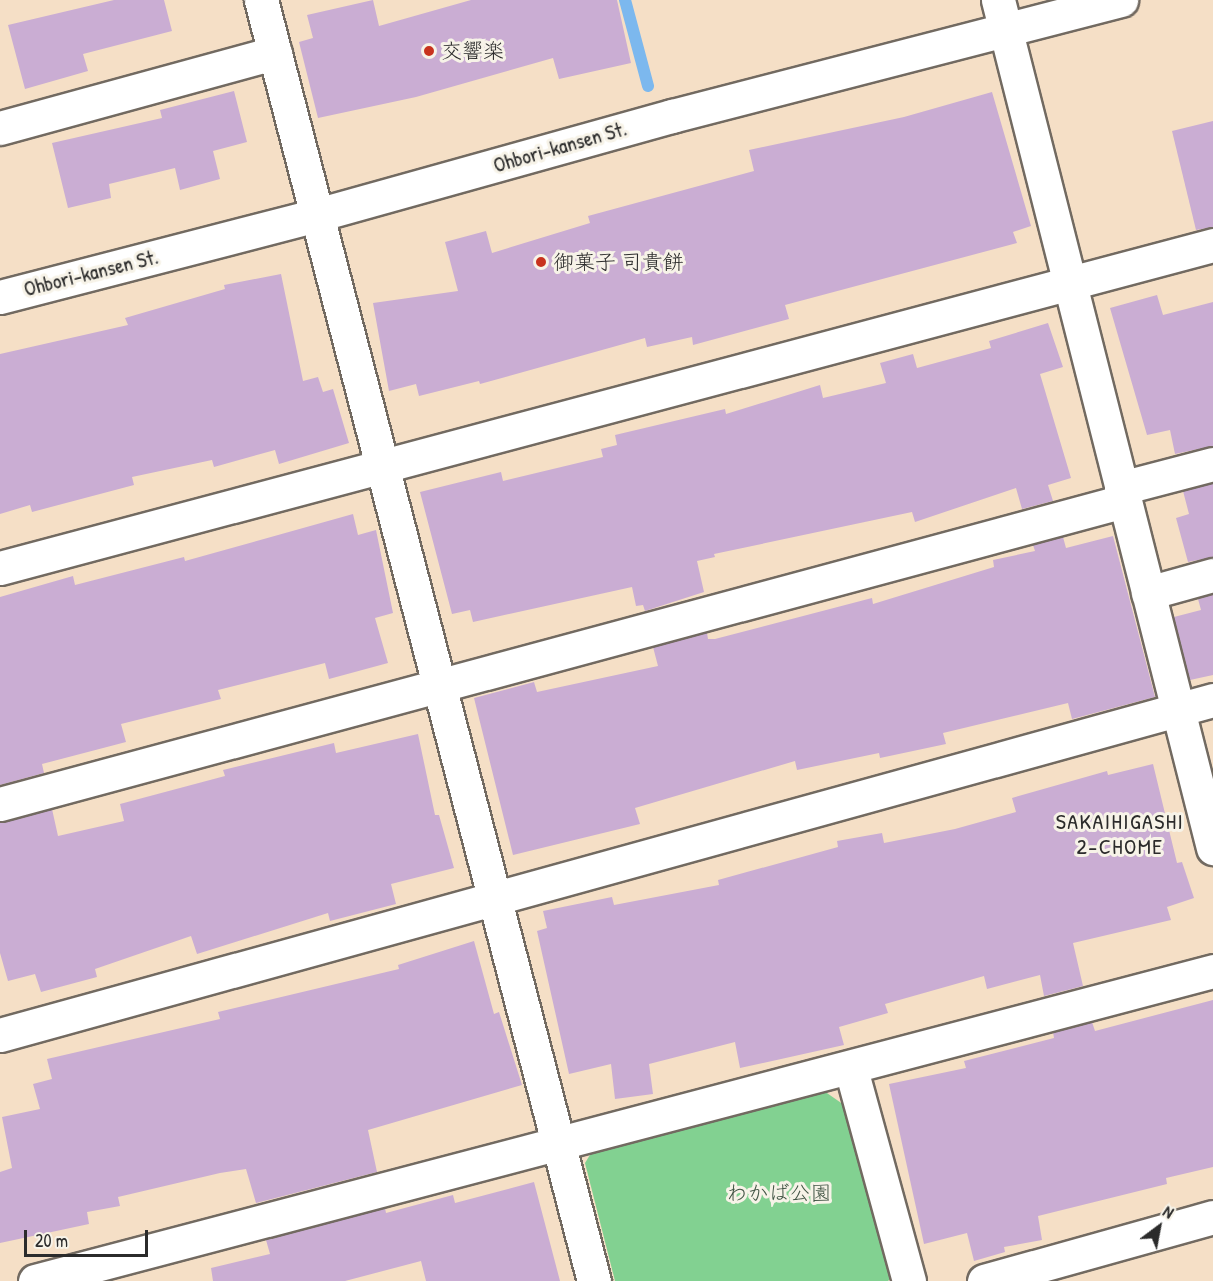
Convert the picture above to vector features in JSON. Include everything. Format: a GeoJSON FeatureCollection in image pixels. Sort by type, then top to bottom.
{"type":"FeatureCollection","features":[{"type":"Feature","properties":{"kind":"street","name":"Ohbori-kansen St."},"geometry":{"type":"LineString","coordinates":[[0,297],[317,215],[672,116],[1001,16],[1120,0]]}},
{"type":"Feature","properties":{"kind":"street"},"geometry":{"type":"LineString","coordinates":[[264,1],[317,215],[594,1281]]}},
{"type":"Feature","properties":{"kind":"street"},"geometry":{"type":"LineString","coordinates":[[1001,16],[1177,710],[1211,830]]}},
{"type":"Feature","properties":{"kind":"street"},"geometry":{"type":"LineString","coordinates":[[0,128],[275,52]]}},
{"type":"Feature","properties":{"kind":"street"},"geometry":{"type":"LineString","coordinates":[[0,568],[1213,245]]}},
{"type":"Feature","properties":{"kind":"street"},"geometry":{"type":"LineString","coordinates":[[0,804],[439,686],[1123,495],[1213,464]]}},
{"type":"Feature","properties":{"kind":"street"},"geometry":{"type":"LineString","coordinates":[[1148,593],[1213,575]]}},
{"type":"Feature","properties":{"kind":"street"},"geometry":{"type":"LineString","coordinates":[[0,1035],[495,901],[1213,700]]}},
{"type":"Feature","properties":{"kind":"street"},"geometry":{"type":"LineString","coordinates":[[35,1281],[558,1143],[851,1069],[1213,971]]}},
{"type":"Feature","properties":{"kind":"street"},"geometry":{"type":"LineString","coordinates":[[851,1069],[909,1281]]}},
{"type":"Feature","properties":{"kind":"street"},"geometry":{"type":"LineString","coordinates":[[984,1281],[1213,1217]]}},
{"type":"Feature","properties":{"kind":"green space","name":"わかば公園"},"geometry":{"type":"Polygon","coordinates":[[[824,1091],[847,1107],[891,1278],[888,1281],[615,1281],[585,1163],[593,1150],[824,1091]]]}},
{"type":"Feature","properties":{"kind":"building"},"geometry":{"type":"Polygon","coordinates":[[[114,0],[164,0],[172,31],[83,54],[88,71],[25,89],[8,25],[114,0]]]}},
{"type":"Feature","properties":{"kind":"building"},"geometry":{"type":"Polygon","coordinates":[[[373,0],[379,26],[471,0],[617,0],[631,63],[559,79],[553,58],[416,97],[318,118],[299,42],[313,38],[307,15],[373,0]]]}},
{"type":"Feature","properties":{"kind":"building"},"geometry":{"type":"Polygon","coordinates":[[[234,91],[247,142],[213,151],[220,179],[180,190],[175,168],[109,184],[111,198],[68,208],[52,143],[162,118],[160,110],[234,91]]]}},
{"type":"Feature","properties":{"kind":"building"},"geometry":{"type":"Polygon","coordinates":[[[992,92],[1031,226],[1013,232],[1017,243],[785,305],[789,319],[693,345],[692,337],[647,347],[645,338],[480,384],[479,381],[419,396],[416,384],[389,391],[373,303],[458,291],[445,242],[486,231],[492,253],[590,223],[588,216],[754,171],[749,150],[904,117],[992,92]]]}},
{"type":"Feature","properties":{"kind":"building"},"geometry":{"type":"Polygon","coordinates":[[[1213,121],[1213,227],[1196,230],[1172,131],[1213,121]]]}},
{"type":"Feature","properties":{"kind":"building"},"geometry":{"type":"Polygon","coordinates":[[[281,274],[303,381],[318,377],[323,392],[333,389],[349,443],[279,464],[275,450],[214,467],[212,460],[132,477],[134,485],[32,512],[30,505],[0,514],[0,354],[128,325],[125,318],[225,289],[224,285],[281,274]]]}},
{"type":"Feature","properties":{"kind":"building"},"geometry":{"type":"Polygon","coordinates":[[[1157,295],[1163,315],[1213,302],[1213,446],[1175,454],[1170,430],[1147,435],[1110,308],[1157,295]]]}},
{"type":"Feature","properties":{"kind":"building"},"geometry":{"type":"Polygon","coordinates":[[[1048,323],[1063,367],[1040,374],[1071,478],[1048,485],[1053,501],[1022,509],[1016,488],[915,522],[912,512],[714,554],[715,557],[697,561],[704,592],[645,611],[643,605],[636,606],[632,587],[473,622],[470,610],[452,614],[420,492],[501,472],[503,481],[603,457],[601,449],[617,445],[615,435],[725,409],[726,414],[820,385],[823,398],[886,383],[880,363],[913,354],[917,368],[991,348],[989,341],[1048,323]]]}},
{"type":"Feature","properties":{"kind":"building"},"geometry":{"type":"Polygon","coordinates":[[[1213,483],[1213,557],[1188,562],[1176,518],[1189,514],[1183,491],[1213,483]]]}},
{"type":"Feature","properties":{"kind":"building"},"geometry":{"type":"Polygon","coordinates":[[[353,514],[358,535],[376,530],[393,613],[375,618],[388,663],[329,679],[325,663],[218,690],[221,699],[121,724],[126,742],[42,764],[44,773],[0,785],[0,597],[73,576],[75,585],[184,557],[185,561],[353,514]]]}},
{"type":"Feature","properties":{"kind":"building"},"geometry":{"type":"Polygon","coordinates":[[[1113,536],[1155,697],[1072,719],[1068,703],[943,733],[946,744],[880,758],[879,753],[797,770],[795,761],[635,808],[640,824],[513,855],[474,698],[534,682],[537,692],[658,666],[653,647],[707,633],[708,639],[715,639],[872,598],[873,604],[994,567],[993,560],[1035,551],[1033,545],[1063,537],[1066,548],[1113,536]]]}},
{"type":"Feature","properties":{"kind":"building"},"geometry":{"type":"Polygon","coordinates":[[[1213,594],[1213,675],[1190,680],[1174,617],[1201,610],[1198,599],[1213,594]]]}},
{"type":"Feature","properties":{"kind":"building"},"geometry":{"type":"Polygon","coordinates":[[[418,734],[435,815],[439,815],[454,868],[391,884],[396,904],[330,921],[328,913],[197,954],[191,936],[95,969],[97,977],[41,992],[35,974],[8,981],[0,953],[0,822],[52,809],[58,836],[124,821],[120,804],[225,776],[223,770],[334,743],[336,753],[418,734]]]}},
{"type":"Feature","properties":{"kind":"building"},"geometry":{"type":"Polygon","coordinates":[[[1153,764],[1177,863],[1182,862],[1194,898],[1167,907],[1171,920],[1073,943],[1083,986],[1044,996],[1040,975],[987,989],[984,976],[885,1004],[888,1013],[839,1027],[844,1045],[740,1068],[735,1042],[649,1064],[653,1094],[615,1099],[611,1064],[569,1074],[537,931],[547,928],[543,911],[612,897],[614,905],[719,885],[718,880],[838,847],[837,841],[882,833],[884,843],[955,829],[1016,812],[1012,798],[1107,771],[1108,775],[1153,764]]]}},
{"type":"Feature","properties":{"kind":"building"},"geometry":{"type":"Polygon","coordinates":[[[474,941],[494,1014],[499,1012],[522,1085],[368,1130],[377,1172],[256,1203],[246,1169],[220,1173],[118,1197],[120,1206],[87,1212],[89,1224],[0,1243],[0,1172],[12,1168],[2,1117],[40,1109],[33,1084],[52,1079],[47,1059],[220,1019],[218,1012],[399,969],[398,965],[474,941]]]}},
{"type":"Feature","properties":{"kind":"building"},"geometry":{"type":"Polygon","coordinates":[[[1213,1000],[1213,1167],[1166,1178],[1167,1184],[1038,1216],[1042,1240],[1004,1247],[1005,1252],[974,1261],[967,1233],[924,1244],[889,1084],[966,1068],[964,1061],[1054,1038],[1053,1032],[1092,1022],[1095,1031],[1213,1000]]]}},
{"type":"Feature","properties":{"kind":"building"},"geometry":{"type":"Polygon","coordinates":[[[534,1182],[560,1281],[426,1281],[421,1261],[345,1281],[213,1281],[211,1268],[270,1254],[266,1240],[385,1208],[386,1213],[453,1195],[455,1203],[534,1182]]]}},
{"type":"Feature","properties":{"kind":"waterway"},"geometry":{"type":"LineString","coordinates":[[625,0],[648,86]]}},
{"type":"Feature","properties":{"kind":"place","name":"交響楽"},"geometry":{"type":"Point","coordinates":[429,51]}},
{"type":"Feature","properties":{"kind":"place","name":"御菓子 司貴餅"},"geometry":{"type":"Point","coordinates":[541,262]}},
{"type":"Feature","properties":{"kind":"district","name":"SAKAIHIGASHI 2-CHOME"},"geometry":{"type":"Point","coordinates":[1120,834]}}]}
